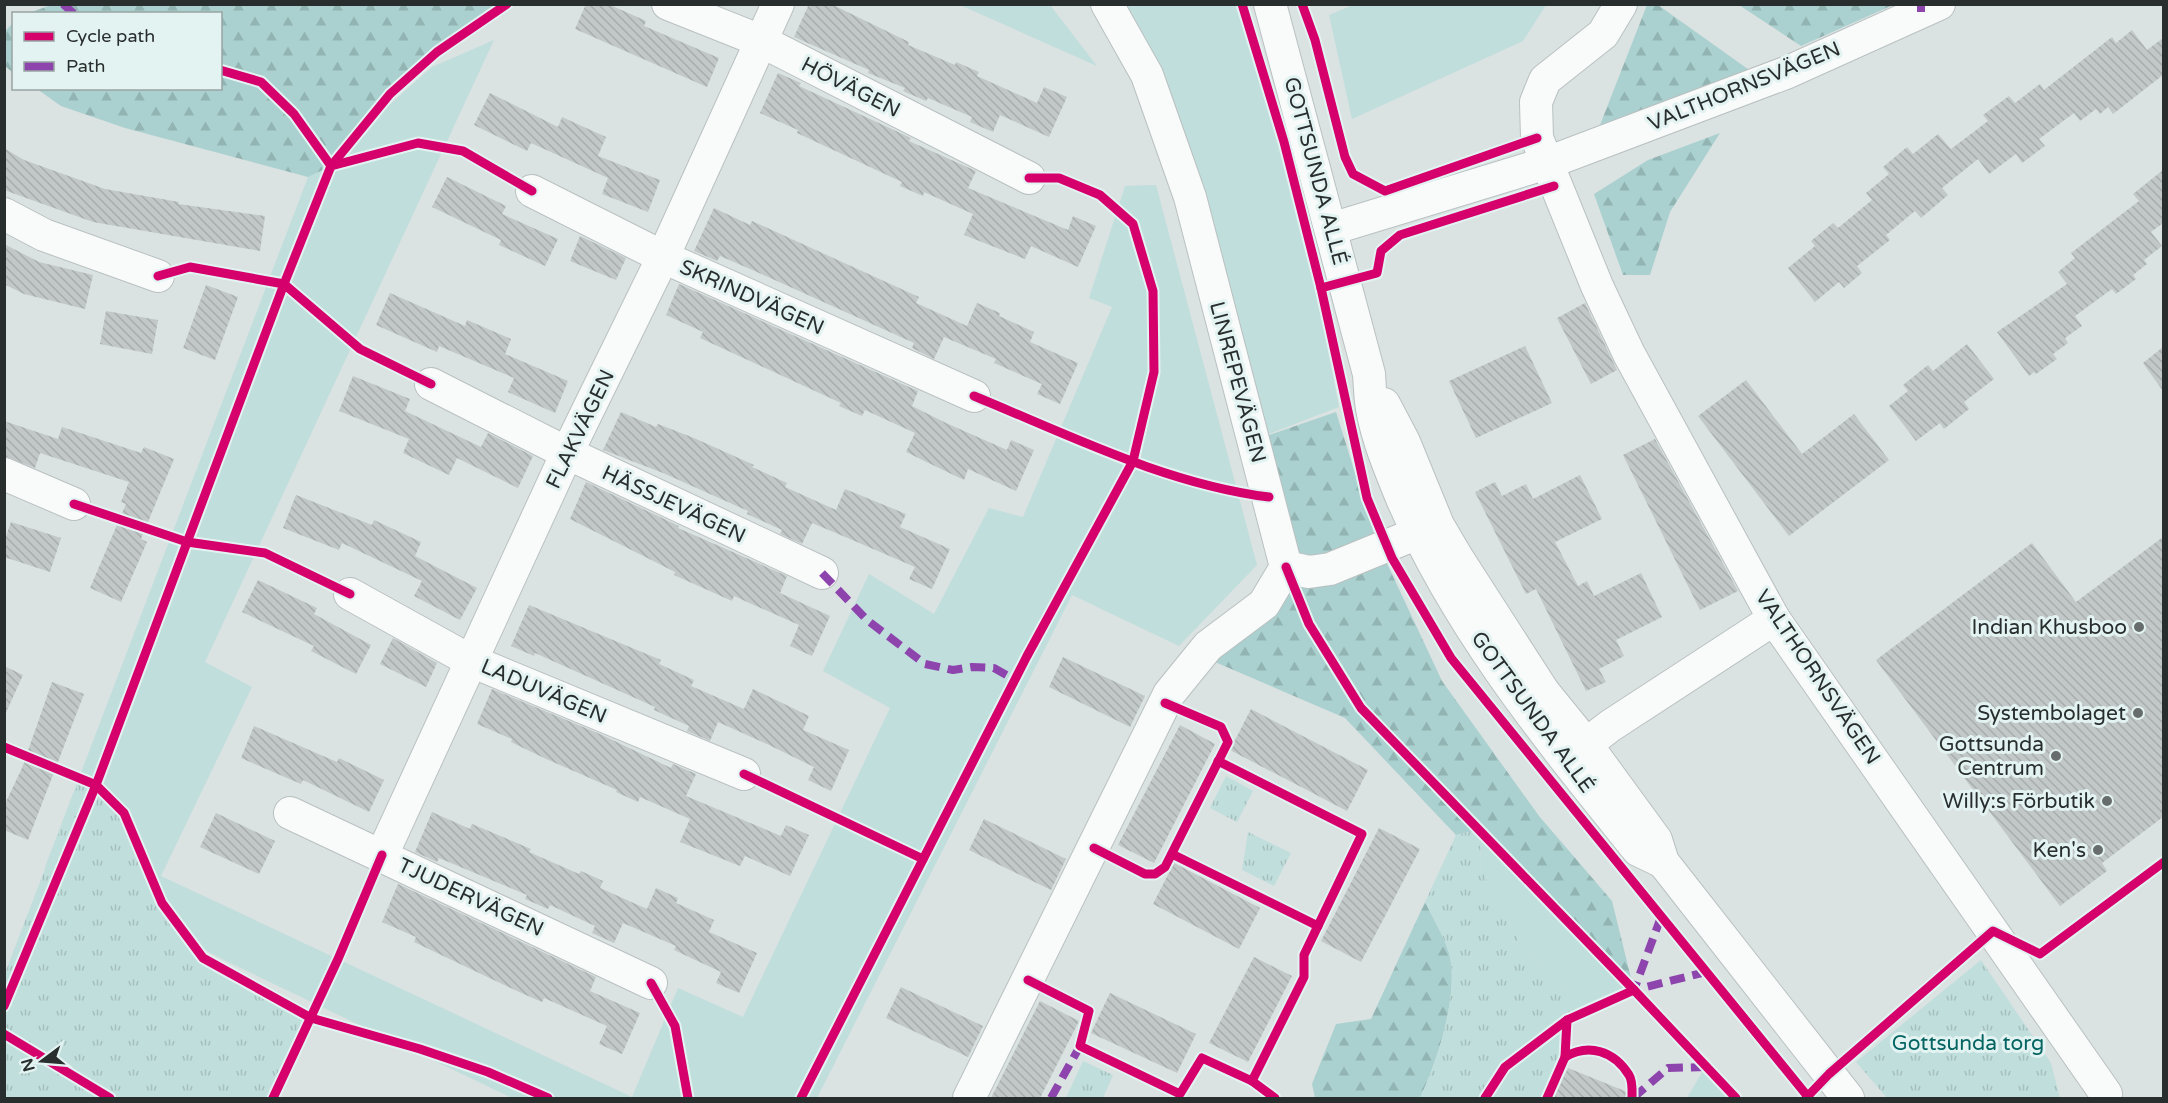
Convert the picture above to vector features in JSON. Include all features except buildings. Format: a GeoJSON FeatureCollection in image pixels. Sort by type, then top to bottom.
{"type":"FeatureCollection","features":[{"type":"Feature","properties":{"kind":"street","name":"HÖVÄGEN"},"geometry":{"type":"LineString","coordinates":[[668,4],[761,41],[1029,178]]}},
{"type":"Feature","properties":{"kind":"street","name":"FLAKVÄGEN"},"geometry":{"type":"LineString","coordinates":[[382,855],[567,453],[663,257],[778,4]]}},
{"type":"Feature","properties":{"kind":"street","name":"LINREPEVÄGEN"},"geometry":{"type":"LineString","coordinates":[[1107,4],[1147,75],[1190,197],[1286,567]]}},
{"type":"Feature","properties":{"kind":"street","name":"GOTTSUNDA ALLÉ"},"geometry":{"type":"LineString","coordinates":[[1270,4],[1369,374],[1373,414],[1384,455],[1427,529],[1544,691],[1576,752],[1656,840],[1663,862],[1848,1098]]}},
{"type":"Feature","properties":{"kind":"street"},"geometry":{"type":"LineString","coordinates":[[1547,163],[1537,138],[1536,124],[1536,102],[1545,80],[1603,34],[1621,4]]}},
{"type":"Feature","properties":{"kind":"street","name":"VALTHORNSVÄGEN"},"geometry":{"type":"LineString","coordinates":[[1331,229],[1547,163],[1788,72],[1940,4]]}},
{"type":"Feature","properties":{"kind":"street","name":"VALTHORNSVÄGEN"},"geometry":{"type":"LineString","coordinates":[[1547,163],[1571,226],[1629,354],[1774,620],[2106,1094],[2105,1098]]}},
{"type":"Feature","properties":{"kind":"street","name":"SKRINDVÄGEN"},"geometry":{"type":"LineString","coordinates":[[532,191],[663,257],[974,396]]}},
{"type":"Feature","properties":{"kind":"street"},"geometry":{"type":"LineString","coordinates":[[4,214],[44,235],[158,276]]}},
{"type":"Feature","properties":{"kind":"street","name":"HÄSSJEVÄGEN"},"geometry":{"type":"LineString","coordinates":[[431,384],[567,453],[822,573]]}},
{"type":"Feature","properties":{"kind":"street"},"geometry":{"type":"LineString","coordinates":[[4,474],[74,504]]}},
{"type":"Feature","properties":{"kind":"street"},"geometry":{"type":"LineString","coordinates":[[969,1098],[1169,694],[1209,646],[1264,604],[1286,567],[1309,572],[1330,569],[1427,529]]}},
{"type":"Feature","properties":{"kind":"street","name":"LADUVÄGEN"},"geometry":{"type":"LineString","coordinates":[[350,594],[471,661],[744,774]]}},
{"type":"Feature","properties":{"kind":"street"},"geometry":{"type":"LineString","coordinates":[[1576,752],[1774,620]]}},
{"type":"Feature","properties":{"kind":"street","name":"TJUDERVÄGEN"},"geometry":{"type":"LineString","coordinates":[[290,813],[651,982]]}},
{"type":"Feature","properties":{"kind":"green space"},"geometry":{"type":"Polygon","coordinates":[[[51,4],[507,5],[437,52],[390,94],[331,166],[308,177],[125,128],[61,106],[38,90],[222,90],[222,12],[32,12],[51,4]]]}},
{"type":"Feature","properties":{"kind":"green space"},"geometry":{"type":"Polygon","coordinates":[[[960,5],[1050,5],[1097,66],[960,5]]]}},
{"type":"Feature","properties":{"kind":"green space"},"geometry":{"type":"Polygon","coordinates":[[[1107,5],[1242,5],[1247,17],[1284,142],[1321,287],[1327,344],[1339,407],[1269,434],[1255,448],[1234,373],[1107,5]]]}},
{"type":"Feature","properties":{"kind":"green space"},"geometry":{"type":"Polygon","coordinates":[[[1353,5],[1546,5],[1523,41],[1352,119],[1329,15],[1353,5]]]}},
{"type":"Feature","properties":{"kind":"green space"},"geometry":{"type":"Polygon","coordinates":[[[1647,5],[1658,5],[1752,72],[1600,125],[1647,5]]]}},
{"type":"Feature","properties":{"kind":"green space"},"geometry":{"type":"Polygon","coordinates":[[[1739,5],[1893,5],[1801,46],[1739,5]]]}},
{"type":"Feature","properties":{"kind":"green space"},"geometry":{"type":"Polygon","coordinates":[[[12,24],[12,72],[4,65],[5,31],[12,24]]]}},
{"type":"Feature","properties":{"kind":"green space"},"geometry":{"type":"Polygon","coordinates":[[[494,40],[205,662],[252,687],[161,876],[632,1097],[678,988],[743,1017],[890,708],[823,671],[869,574],[934,614],[989,508],[1023,517],[1112,307],[1089,298],[1125,186],[1156,185],[1257,565],[1179,646],[1072,595],[817,1098],[512,1098],[226,961],[45,867],[308,177],[432,67],[494,40]]]}},
{"type":"Feature","properties":{"kind":"green space"},"geometry":{"type":"Polygon","coordinates":[[[1720,133],[1670,212],[1650,275],[1623,275],[1594,194],[1648,160],[1720,133]]]}},
{"type":"Feature","properties":{"kind":"green space"},"geometry":{"type":"Polygon","coordinates":[[[1336,412],[1376,540],[1442,681],[1539,816],[1612,901],[1634,990],[1479,830],[1456,835],[1345,718],[1201,656],[1286,567],[1255,448],[1269,435],[1336,412]]]}},
{"type":"Feature","properties":{"kind":"green space"},"geometry":{"type":"Polygon","coordinates":[[[1226,776],[1253,791],[1237,822],[1210,808],[1226,776]]]}},
{"type":"Feature","properties":{"kind":"green space"},"geometry":{"type":"Polygon","coordinates":[[[80,778],[96,785],[124,813],[162,903],[203,958],[311,1018],[273,1098],[5,1098],[5,973],[80,778]]]}},
{"type":"Feature","properties":{"kind":"green space"},"geometry":{"type":"Polygon","coordinates":[[[1479,830],[1634,990],[1590,1008],[1557,984],[1519,941],[1482,871],[1479,830]]]}},
{"type":"Feature","properties":{"kind":"green space"},"geometry":{"type":"Polygon","coordinates":[[[1479,830],[1482,871],[1519,941],[1557,984],[1590,1008],[1567,1020],[1565,1057],[1547,1098],[1420,1098],[1440,1047],[1452,987],[1449,953],[1425,902],[1456,835],[1479,830]]]}},
{"type":"Feature","properties":{"kind":"green space"},"geometry":{"type":"Polygon","coordinates":[[[1248,832],[1291,853],[1274,886],[1242,870],[1248,832]]]}},
{"type":"Feature","properties":{"kind":"green space"},"geometry":{"type":"Polygon","coordinates":[[[1425,902],[1449,953],[1452,987],[1440,1047],[1420,1098],[1315,1098],[1312,1084],[1336,1024],[1371,1019],[1425,902]]]}},
{"type":"Feature","properties":{"kind":"green space","name":"Gottsunda torg"},"geometry":{"type":"Polygon","coordinates":[[[1981,960],[2051,1063],[2060,1098],[1887,1098],[1856,1062],[1981,960]]]}},
{"type":"Feature","properties":{"kind":"green space"},"geometry":{"type":"Polygon","coordinates":[[[1083,1061],[1113,1075],[1103,1098],[1066,1098],[1083,1061]]]}},
{"type":"Feature","properties":{"kind":"green space"},"geometry":{"type":"Polygon","coordinates":[[[1705,1067],[1735,1098],[1687,1098],[1705,1067]]]}},
{"type":"Feature","properties":{"kind":"marked path"},"geometry":{"type":"LineString","coordinates":[[63,4],[72,12]]}},
{"type":"Feature","properties":{"kind":"marked path"},"geometry":{"type":"LineString","coordinates":[[1921,4],[1921,12]]}},
{"type":"Feature","properties":{"kind":"marked path"},"geometry":{"type":"LineString","coordinates":[[822,573],[867,620],[925,664],[953,670],[972,667],[994,668],[1015,680]]}},
{"type":"Feature","properties":{"kind":"marked path"},"geometry":{"type":"LineString","coordinates":[[1661,917],[1634,990],[1706,972]]}},
{"type":"Feature","properties":{"kind":"marked path"},"geometry":{"type":"LineString","coordinates":[[1051,1098],[1080,1046]]}},
{"type":"Feature","properties":{"kind":"marked path"},"geometry":{"type":"LineString","coordinates":[[1633,1098],[1668,1068],[1705,1067]]}},
{"type":"Feature","properties":{"kind":"cycle path"},"geometry":{"type":"LineString","coordinates":[[4,1006],[96,785],[284,284],[331,166],[390,94],[437,52],[507,4]]}},
{"type":"Feature","properties":{"kind":"cycle path"},"geometry":{"type":"LineString","coordinates":[[1242,4],[1284,142],[1321,288],[1367,498],[1392,558],[1451,658],[1809,1098]]}},
{"type":"Feature","properties":{"kind":"cycle path"},"geometry":{"type":"LineString","coordinates":[[1302,4],[1315,40],[1345,157],[1353,174],[1385,191],[1537,138]]}},
{"type":"Feature","properties":{"kind":"cycle path"},"geometry":{"type":"LineString","coordinates":[[222,71],[261,82],[294,114],[331,166],[418,143],[463,151],[532,191]]}},
{"type":"Feature","properties":{"kind":"cycle path"},"geometry":{"type":"LineString","coordinates":[[801,1098],[1027,656],[1133,461],[1154,372],[1153,291],[1133,224],[1100,195],[1059,178],[1029,178]]}},
{"type":"Feature","properties":{"kind":"cycle path"},"geometry":{"type":"LineString","coordinates":[[1321,288],[1377,273],[1381,251],[1400,235],[1554,186]]}},
{"type":"Feature","properties":{"kind":"cycle path"},"geometry":{"type":"LineString","coordinates":[[158,276],[190,267],[284,284],[360,349],[431,384]]}},
{"type":"Feature","properties":{"kind":"cycle path"},"geometry":{"type":"LineString","coordinates":[[974,396],[1155,470],[1231,491],[1269,497]]}},
{"type":"Feature","properties":{"kind":"cycle path"},"geometry":{"type":"LineString","coordinates":[[74,504],[187,542],[265,553],[350,594]]}},
{"type":"Feature","properties":{"kind":"cycle path"},"geometry":{"type":"LineString","coordinates":[[1286,567],[1309,624],[1361,708],[1736,1098]]}},
{"type":"Feature","properties":{"kind":"cycle path"},"geometry":{"type":"LineString","coordinates":[[1094,848],[1145,874],[1155,874],[1165,867],[1228,742],[1221,727],[1165,703]]}},
{"type":"Feature","properties":{"kind":"cycle path"},"geometry":{"type":"LineString","coordinates":[[4,747],[96,785],[124,813],[162,903],[203,958],[311,1018],[420,1049],[488,1072],[548,1098]]}},
{"type":"Feature","properties":{"kind":"cycle path"},"geometry":{"type":"LineString","coordinates":[[1218,761],[1362,834],[1304,955],[1304,977],[1252,1081]]}},
{"type":"Feature","properties":{"kind":"cycle path"},"geometry":{"type":"LineString","coordinates":[[744,774],[923,859]]}},
{"type":"Feature","properties":{"kind":"cycle path"},"geometry":{"type":"LineString","coordinates":[[1172,854],[1318,926]]}},
{"type":"Feature","properties":{"kind":"cycle path"},"geometry":{"type":"LineString","coordinates":[[273,1098],[338,959],[382,855]]}},
{"type":"Feature","properties":{"kind":"cycle path"},"geometry":{"type":"LineString","coordinates":[[1806,1098],[1829,1074],[1993,931],[2040,954],[2164,862]]}},
{"type":"Feature","properties":{"kind":"cycle path"},"geometry":{"type":"LineString","coordinates":[[1028,980],[1089,1011],[1080,1046],[1180,1094],[1202,1058],[1252,1081],[1275,1098]]}},
{"type":"Feature","properties":{"kind":"cycle path"},"geometry":{"type":"LineString","coordinates":[[651,983],[675,1026],[688,1098]]}},
{"type":"Feature","properties":{"kind":"cycle path"},"geometry":{"type":"LineString","coordinates":[[1485,1098],[1505,1067],[1567,1020],[1634,990]]}},
{"type":"Feature","properties":{"kind":"cycle path"},"geometry":{"type":"LineString","coordinates":[[1547,1098],[1565,1057],[1567,1020]]}},
{"type":"Feature","properties":{"kind":"cycle path"},"geometry":{"type":"LineString","coordinates":[[4,1034],[110,1098]]}},
{"type":"Feature","properties":{"kind":"cycle path"},"geometry":{"type":"LineString","coordinates":[[1565,1057],[1592,1050],[1608,1055],[1616,1060],[1629,1075],[1632,1083],[1632,1098]]}},
{"type":"Feature","properties":{"kind":"place","name":"Indian Khusboo"},"geometry":{"type":"Point","coordinates":[2139,627]}},
{"type":"Feature","properties":{"kind":"place","name":"Systembolaget"},"geometry":{"type":"Point","coordinates":[2138,713]}},
{"type":"Feature","properties":{"kind":"place","name":"Gottsunda Centrum"},"geometry":{"type":"Point","coordinates":[2056,756]}},
{"type":"Feature","properties":{"kind":"place","name":"Willy:s Förbutik"},"geometry":{"type":"Point","coordinates":[2107,801]}},
{"type":"Feature","properties":{"kind":"place","name":"Ken's"},"geometry":{"type":"Point","coordinates":[2098,850]}}]}
